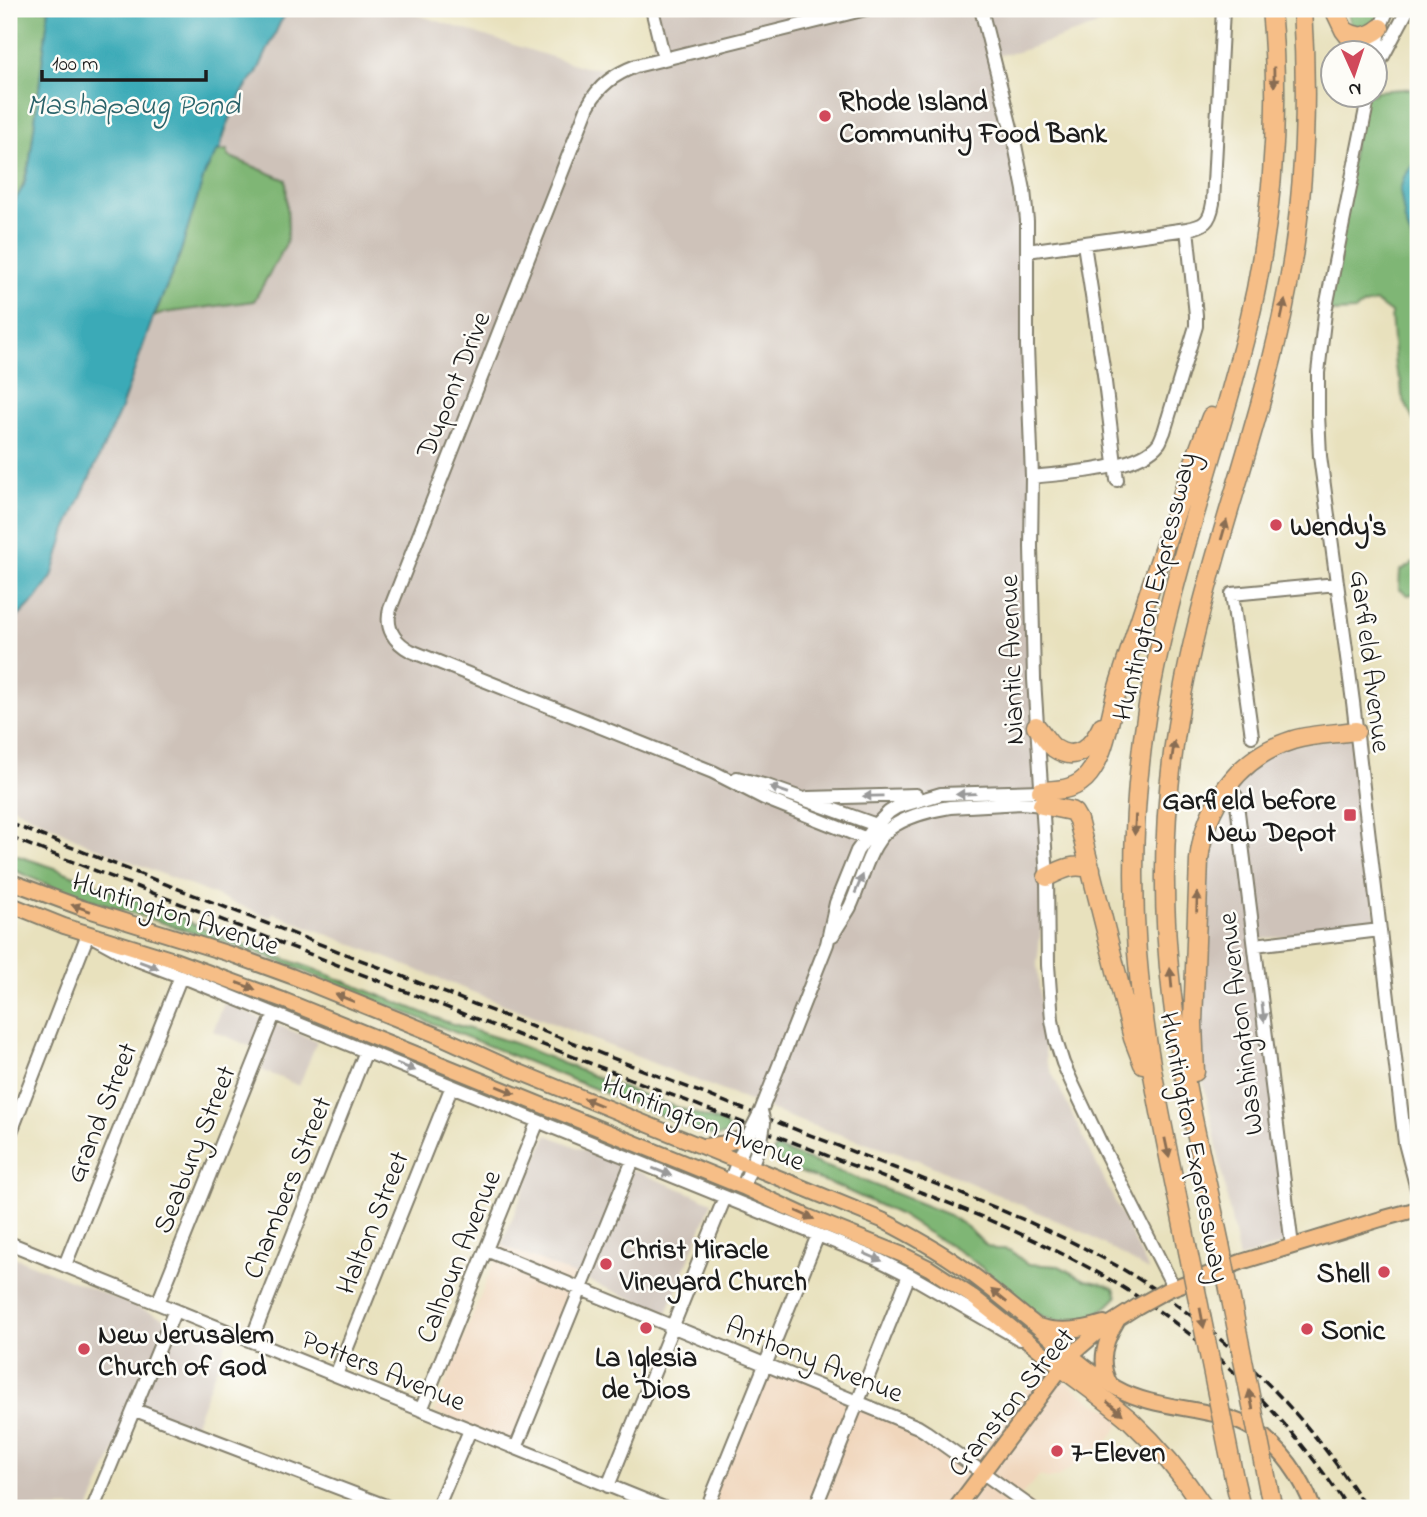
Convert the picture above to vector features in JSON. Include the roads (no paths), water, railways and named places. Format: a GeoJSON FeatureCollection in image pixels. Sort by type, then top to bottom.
{"type":"FeatureCollection","features":[{"type":"Feature","properties":{"kind":"highway","name":"Huntington Expressway"},"geometry":{"type":"LineString","coordinates":[[1241,1508],[1157,1100],[1140,989],[1134,910],[1135,830],[1141,752],[1154,674],[1172,596],[1247,330],[1262,253],[1271,174],[1274,96],[1270,9]]}},
{"type":"Feature","properties":{"kind":"highway","name":"Huntington Expressway"},"geometry":{"type":"LineString","coordinates":[[1271,1500],[1180,1047],[1172,996],[1166,878],[1168,799],[1178,719],[1193,643],[1272,356],[1289,279],[1301,200],[1304,148],[1306,81],[1302,9]]}},
{"type":"Feature","properties":{"kind":"highway"},"geometry":{"type":"LineString","coordinates":[[1334,9],[1350,38]]}},
{"type":"Feature","properties":{"kind":"highway"},"geometry":{"type":"LineString","coordinates":[[1344,30],[1364,36],[1380,28]]}},
{"type":"Feature","properties":{"kind":"highway"},"geometry":{"type":"LineString","coordinates":[[1042,798],[1071,788],[1091,772],[1101,749],[1115,697],[1182,495],[1247,330]]}},
{"type":"Feature","properties":{"kind":"highway"},"geometry":{"type":"LineString","coordinates":[[1036,726],[1051,745],[1059,750],[1071,754],[1080,752],[1091,745],[1097,736],[1115,697]]}},
{"type":"Feature","properties":{"kind":"highway"},"geometry":{"type":"LineString","coordinates":[[1208,1190],[1192,1039],[1199,860],[1205,827],[1225,788],[1241,770],[1259,756],[1300,738],[1356,732]]}},
{"type":"Feature","properties":{"kind":"highway"},"geometry":{"type":"LineString","coordinates":[[1042,798],[1074,813],[1080,825],[1133,1038],[1157,1100]]}},
{"type":"Feature","properties":{"kind":"highway"},"geometry":{"type":"LineString","coordinates":[[1047,877],[1070,866],[1091,869]]}},
{"type":"Feature","properties":{"kind":"highway"},"geometry":{"type":"LineString","coordinates":[[1066,1361],[1146,1436],[1175,1468],[1204,1508]]}},
{"type":"Feature","properties":{"kind":"main road","name":"Huntington Avenue"},"geometry":{"type":"LineString","coordinates":[[9,881],[82,908],[291,976],[864,1212],[910,1235],[963,1268],[1034,1324],[1066,1361]]}},
{"type":"Feature","properties":{"kind":"main road","name":"Huntington Avenue"},"geometry":{"type":"LineString","coordinates":[[9,904],[64,926],[174,960],[284,1000],[736,1184],[893,1251],[921,1264],[967,1293],[1037,1349],[1148,1401],[1219,1416],[1253,1429],[1273,1445],[1291,1466],[1305,1488],[1313,1508]]}},
{"type":"Feature","properties":{"kind":"main road"},"geometry":{"type":"LineString","coordinates":[[702,1146],[754,1138]]}},
{"type":"Feature","properties":{"kind":"main road","name":"Cranston Street"},"geometry":{"type":"LineString","coordinates":[[956,1508],[1066,1361],[1092,1336],[1118,1318],[1170,1288],[1241,1262],[1418,1209]]}},
{"type":"Feature","properties":{"kind":"main road"},"geometry":{"type":"LineString","coordinates":[[1034,1324],[1066,1330],[1091,1327],[1118,1318]]}},
{"type":"Feature","properties":{"kind":"main road"},"geometry":{"type":"LineString","coordinates":[[1111,1385],[1105,1370],[1104,1353],[1118,1318]]}},
{"type":"Feature","properties":{"kind":"street"},"geometry":{"type":"LineString","coordinates":[[652,9],[664,59]]}},
{"type":"Feature","properties":{"kind":"street","name":"Dupont Drive"},"geometry":{"type":"LineString","coordinates":[[866,9],[636,66],[618,74],[602,86],[588,106],[400,581],[388,622],[394,637],[411,651],[713,772],[764,798],[871,841]]}},
{"type":"Feature","properties":{"kind":"street","name":"Niantic Avenue"},"geometry":{"type":"LineString","coordinates":[[981,9],[1014,140],[1027,221],[1036,726],[1047,877],[1052,1020],[1067,1073],[1170,1288]]}},
{"type":"Feature","properties":{"kind":"street"},"geometry":{"type":"LineString","coordinates":[[1027,251],[1186,229],[1201,226],[1207,220],[1213,204],[1223,9]]}},
{"type":"Feature","properties":{"kind":"street"},"geometry":{"type":"LineString","coordinates":[[1378,38],[1388,9]]}},
{"type":"Feature","properties":{"kind":"street"},"geometry":{"type":"LineString","coordinates":[[1388,47],[1408,9]]}},
{"type":"Feature","properties":{"kind":"street","name":"Garfield Avenue"},"geometry":{"type":"LineString","coordinates":[[1366,108],[1325,312],[1318,373],[1318,436],[1405,1143],[1418,1193]]}},
{"type":"Feature","properties":{"kind":"street"},"geometry":{"type":"LineString","coordinates":[[1032,477],[1116,466],[1146,454],[1159,443],[1196,326],[1186,229]]}},
{"type":"Feature","properties":{"kind":"street"},"geometry":{"type":"LineString","coordinates":[[1084,244],[1117,480]]}},
{"type":"Feature","properties":{"kind":"street"},"geometry":{"type":"LineString","coordinates":[[1252,736],[1232,594],[1337,584]]}},
{"type":"Feature","properties":{"kind":"street","name":"Dupont Drive"},"geometry":{"type":"LineString","coordinates":[[713,772],[767,786],[889,830]]}},
{"type":"Feature","properties":{"kind":"street"},"geometry":{"type":"LineString","coordinates":[[802,798],[941,794],[1042,798]]}},
{"type":"Feature","properties":{"kind":"street"},"geometry":{"type":"LineString","coordinates":[[736,1184],[754,1138],[764,1123],[761,1111],[827,944],[849,908],[876,825],[897,807],[941,794]]}},
{"type":"Feature","properties":{"kind":"street","name":"Washington Avenue"},"geometry":{"type":"LineString","coordinates":[[1236,796],[1292,1247]]}},
{"type":"Feature","properties":{"kind":"street"},"geometry":{"type":"LineString","coordinates":[[871,841],[906,820],[950,807],[1023,803],[1042,798]]}},
{"type":"Feature","properties":{"kind":"street"},"geometry":{"type":"LineString","coordinates":[[1255,945],[1380,930]]}},
{"type":"Feature","properties":{"kind":"street"},"geometry":{"type":"LineString","coordinates":[[9,1136],[89,934]]}},
{"type":"Feature","properties":{"kind":"street","name":"Huntington Avenue"},"geometry":{"type":"LineString","coordinates":[[89,934],[125,955],[877,1259],[1037,1349]]}},
{"type":"Feature","properties":{"kind":"street","name":"Grand Street"},"geometry":{"type":"LineString","coordinates":[[65,1265],[181,976]]}},
{"type":"Feature","properties":{"kind":"street","name":"Seabury Street"},"geometry":{"type":"LineString","coordinates":[[158,1303],[274,1014]]}},
{"type":"Feature","properties":{"kind":"street","name":"Chambers Street"},"geometry":{"type":"LineString","coordinates":[[251,1341],[366,1051]]}},
{"type":"Feature","properties":{"kind":"street","name":"Halton Street"},"geometry":{"type":"LineString","coordinates":[[336,1375],[453,1086]]}},
{"type":"Feature","properties":{"kind":"street","name":"Calhoun Avenue"},"geometry":{"type":"LineString","coordinates":[[421,1410],[538,1121]]}},
{"type":"Feature","properties":{"kind":"street"},"geometry":{"type":"LineString","coordinates":[[516,1448],[633,1160]]}},
{"type":"Feature","properties":{"kind":"street"},"geometry":{"type":"LineString","coordinates":[[608,1486],[726,1197]]}},
{"type":"Feature","properties":{"kind":"street"},"geometry":{"type":"LineString","coordinates":[[707,1508],[818,1235]]}},
{"type":"Feature","properties":{"kind":"street","name":"Potters Avenue"},"geometry":{"type":"LineString","coordinates":[[9,1242],[664,1508]]}},
{"type":"Feature","properties":{"kind":"street","name":"Anthony Avenue"},"geometry":{"type":"LineString","coordinates":[[486,1250],[922,1429],[1032,1508]]}},
{"type":"Feature","properties":{"kind":"street"},"geometry":{"type":"LineString","coordinates":[[815,1508],[909,1275]]}},
{"type":"Feature","properties":{"kind":"street"},"geometry":{"type":"LineString","coordinates":[[93,1508],[175,1310]]}},
{"type":"Feature","properties":{"kind":"street"},"geometry":{"type":"LineString","coordinates":[[135,1410],[391,1508]]}},
{"type":"Feature","properties":{"kind":"street"},"geometry":{"type":"LineString","coordinates":[[437,1508],[470,1430]]}},
{"type":"Feature","properties":{"kind":"water","name":"Mashapaug Pond"},"geometry":{"type":"Polygon","coordinates":[[[49,9],[289,9],[256,75],[239,99],[220,150],[205,173],[179,257],[153,318],[120,411],[66,530],[52,577],[36,599],[9,626],[9,205],[14,202],[24,185],[30,160],[49,9]]]}},
{"type":"Feature","properties":{"kind":"water"},"geometry":{"type":"Polygon","coordinates":[[[1418,158],[1418,257],[1405,221],[1400,190],[1404,177],[1418,158]]]}},
{"type":"Feature","properties":{"kind":"railway"},"geometry":{"type":"LineString","coordinates":[[9,823],[964,1195],[1085,1249],[1160,1293],[1227,1345],[1259,1375],[1317,1438],[1366,1508]]}},
{"type":"Feature","properties":{"kind":"railway"},"geometry":{"type":"LineString","coordinates":[[9,837],[908,1187],[1055,1250],[1139,1297],[1207,1348],[1269,1407],[1297,1439],[1348,1508]]}},
{"type":"Feature","properties":{"kind":"place","name":"Rhode Island Community Food Bank"},"geometry":{"type":"Point","coordinates":[825,116]}},
{"type":"Feature","properties":{"kind":"place","name":"Wendy's"},"geometry":{"type":"Point","coordinates":[1276,525]}},
{"type":"Feature","properties":{"kind":"place","name":"Garfield before New Depot"},"geometry":{"type":"Point","coordinates":[1350,815]}},
{"type":"Feature","properties":{"kind":"place","name":"Christ Miracle Vineyard Church"},"geometry":{"type":"Point","coordinates":[606,1264]}},
{"type":"Feature","properties":{"kind":"place","name":"Shell"},"geometry":{"type":"Point","coordinates":[1384,1272]}},
{"type":"Feature","properties":{"kind":"place","name":"La Iglesia de Dios"},"geometry":{"type":"Point","coordinates":[646,1328]}},
{"type":"Feature","properties":{"kind":"place","name":"Sonic"},"geometry":{"type":"Point","coordinates":[1307,1329]}},
{"type":"Feature","properties":{"kind":"place","name":"New Jerusalem Church of God"},"geometry":{"type":"Point","coordinates":[84,1349]}},
{"type":"Feature","properties":{"kind":"place","name":"7-Eleven"},"geometry":{"type":"Point","coordinates":[1057,1451]}}]}
